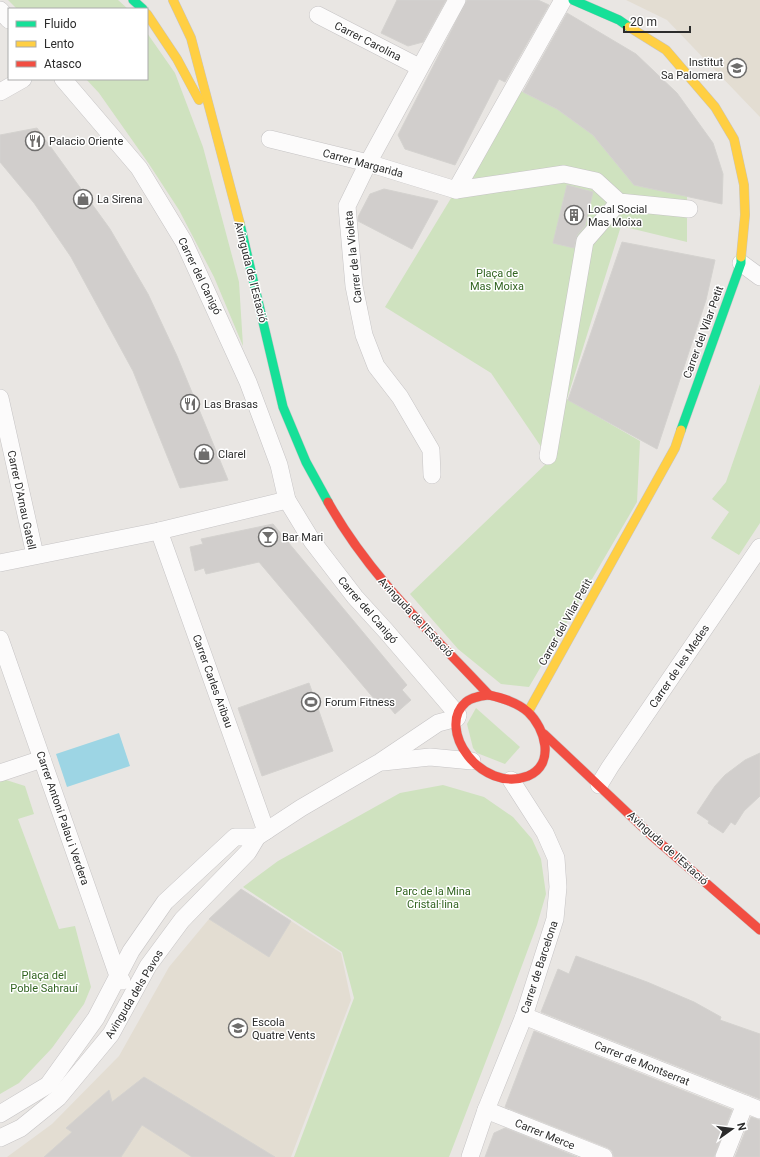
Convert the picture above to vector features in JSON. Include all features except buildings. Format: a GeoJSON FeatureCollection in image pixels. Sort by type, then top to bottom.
{"type":"FeatureCollection","features":[{"type":"Feature","properties":{"kind":"street"},"geometry":{"type":"LineString","coordinates":[[133,0],[142,8]]}},
{"type":"Feature","properties":{"kind":"street","name":"Avinguda de l'Estació"},"geometry":{"type":"LineString","coordinates":[[173,0],[191,38],[218,136],[256,286],[283,407],[306,462],[344,531],[388,588],[489,695]]}},
{"type":"Feature","properties":{"kind":"street","name":"Carrer de la Violeta"},"geometry":{"type":"LineString","coordinates":[[432,475],[431,450],[400,397],[376,366],[364,334],[357,300],[347,206],[419,67],[457,0]]}},
{"type":"Feature","properties":{"kind":"street"},"geometry":{"type":"LineString","coordinates":[[456,190],[563,0]]}},
{"type":"Feature","properties":{"kind":"street","name":"Carrer del Vilar Petit"},"geometry":{"type":"LineString","coordinates":[[528,712],[675,448],[740,263],[745,215],[744,185],[734,139],[715,107],[666,50],[619,20],[573,0]]}},
{"type":"Feature","properties":{"kind":"street"},"geometry":{"type":"LineString","coordinates":[[0,10],[8,19]]}},
{"type":"Feature","properties":{"kind":"street","name":"Carrer Carolina"},"geometry":{"type":"LineString","coordinates":[[318,15],[419,67]]}},
{"type":"Feature","properties":{"kind":"street","name":"Avinguda de l'Estació"},"geometry":{"type":"LineString","coordinates":[[148,16],[177,59],[218,136]]}},
{"type":"Feature","properties":{"kind":"street"},"geometry":{"type":"LineString","coordinates":[[0,92],[21,80]]}},
{"type":"Feature","properties":{"kind":"street","name":"Carrer del Canigó"},"geometry":{"type":"LineString","coordinates":[[64,80],[139,168],[184,242],[248,382],[279,465],[287,500],[312,541],[355,597],[386,631],[457,716]]}},
{"type":"Feature","properties":{"kind":"street","name":"Carrer Margarida"},"geometry":{"type":"LineString","coordinates":[[270,139],[368,163],[456,190]]}},
{"type":"Feature","properties":{"kind":"street"},"geometry":{"type":"LineString","coordinates":[[456,190],[564,174],[596,181],[619,202],[689,209]]}},
{"type":"Feature","properties":{"kind":"street"},"geometry":{"type":"LineString","coordinates":[[548,456],[585,241],[619,202]]}},
{"type":"Feature","properties":{"kind":"street"},"geometry":{"type":"LineString","coordinates":[[740,263],[760,278]]}},
{"type":"Feature","properties":{"kind":"street","name":"Carrer D'Arnau Gatell"},"geometry":{"type":"LineString","coordinates":[[0,398],[35,555]]}},
{"type":"Feature","properties":{"kind":"street","name":"Avinguda de l'Estació"},"geometry":{"type":"LineString","coordinates":[[279,465],[283,407]]}},
{"type":"Feature","properties":{"kind":"street"},"geometry":{"type":"LineString","coordinates":[[0,563],[159,531],[287,500]]}},
{"type":"Feature","properties":{"kind":"street","name":"Carrer Carles Aribau"},"geometry":{"type":"LineString","coordinates":[[159,531],[261,834]]}},
{"type":"Feature","properties":{"kind":"street","name":"Carrer de les Medes"},"geometry":{"type":"LineString","coordinates":[[599,785],[757,559]]}},
{"type":"Feature","properties":{"kind":"street","name":"Carrer Antoni Palau i Verdera"},"geometry":{"type":"LineString","coordinates":[[0,639],[118,976],[132,994]]}},
{"type":"Feature","properties":{"kind":"street"},"geometry":{"type":"LineString","coordinates":[[535,772],[543,764],[546,754],[544,734],[528,712],[509,699],[489,695],[476,697],[467,701],[462,706],[457,716],[457,732],[462,748],[472,761],[484,772],[500,779],[511,780],[523,778],[535,772],[547,770]]}},
{"type":"Feature","properties":{"kind":"street","name":"Avinguda dels Pavos"},"geometry":{"type":"LineString","coordinates":[[0,1138],[20,1128],[58,1098],[112,1034],[148,966],[182,920],[248,852],[261,834],[380,762],[438,723],[457,716]]}},
{"type":"Feature","properties":{"kind":"street","name":"Avinguda de l'Estació"},"geometry":{"type":"LineString","coordinates":[[544,734],[658,841],[760,930]]}},
{"type":"Feature","properties":{"kind":"street","name":"Avinguda dels Pavos"},"geometry":{"type":"LineString","coordinates":[[380,762],[430,757],[472,761]]}},
{"type":"Feature","properties":{"kind":"street"},"geometry":{"type":"LineString","coordinates":[[0,774],[42,759]]}},
{"type":"Feature","properties":{"kind":"street"},"geometry":{"type":"LineString","coordinates":[[565,767],[577,766]]}},
{"type":"Feature","properties":{"kind":"street","name":"Carrer de Barcelona"},"geometry":{"type":"LineString","coordinates":[[470,1157],[486,1110],[524,1016],[556,919],[558,887],[556,858],[545,833],[511,780]]}},
{"type":"Feature","properties":{"kind":"street","name":"Avinguda dels Pavos"},"geometry":{"type":"LineString","coordinates":[[0,1114],[48,1085],[96,1018],[131,951],[165,902],[235,837],[261,834]]}},
{"type":"Feature","properties":{"kind":"street","name":"Carrer de Montserrat"},"geometry":{"type":"LineString","coordinates":[[524,1016],[752,1107]]}},
{"type":"Feature","properties":{"kind":"street"},"geometry":{"type":"LineString","coordinates":[[724,1157],[752,1107]]}},
{"type":"Feature","properties":{"kind":"street","name":"Carrer Merce"},"geometry":{"type":"LineString","coordinates":[[486,1110],[604,1157]]}},
{"type":"Feature","properties":{"kind":"shaded area","name":"Institut Sa Palomera"},"geometry":{"type":"Polygon","coordinates":[[[626,0],[760,0],[760,117],[667,20],[626,0]]]}},
{"type":"Feature","properties":{"kind":"shaded area","name":"Escola Quatre Vents"},"geometry":{"type":"Polygon","coordinates":[[[241,889],[341,953],[351,1000],[291,1157],[7,1157],[52,1124],[119,1056],[169,967],[209,919],[241,889]]]}},
{"type":"Feature","properties":{"kind":"green space"},"geometry":{"type":"Polygon","coordinates":[[[8,0],[118,0],[127,8],[16,8],[8,0]]]}},
{"type":"Feature","properties":{"kind":"green space"},"geometry":{"type":"Polygon","coordinates":[[[148,34],[175,73],[203,147],[239,282],[243,346],[214,277],[179,210],[99,93],[87,80],[148,80],[148,34]]]}},
{"type":"Feature","properties":{"kind":"green space","name":"Plaça de Mas Moixa"},"geometry":{"type":"Polygon","coordinates":[[[521,91],[557,109],[593,135],[634,185],[687,196],[687,242],[621,226],[567,399],[640,441],[637,502],[529,687],[501,684],[458,649],[410,594],[550,460],[491,373],[385,307],[456,190],[521,91]]]}},
{"type":"Feature","properties":{"kind":"green space"},"geometry":{"type":"Polygon","coordinates":[[[760,384],[760,523],[739,555],[711,538],[729,512],[712,499],[726,482],[760,384]]]}},
{"type":"Feature","properties":{"kind":"green space"},"geometry":{"type":"Polygon","coordinates":[[[476,708],[520,747],[505,764],[477,753],[473,748],[467,724],[476,708]]]}},
{"type":"Feature","properties":{"kind":"green space","name":"Plaça del Poble Sahrauí"},"geometry":{"type":"Polygon","coordinates":[[[3,779],[25,786],[34,814],[18,819],[59,929],[75,926],[91,987],[84,1004],[52,1048],[19,1083],[0,1094],[0,780],[3,779]]]}},
{"type":"Feature","properties":{"kind":"green space","name":"Parc de la Mina Cristal·lina"},"geometry":{"type":"Polygon","coordinates":[[[443,785],[484,797],[513,817],[532,839],[541,859],[546,894],[537,925],[449,1157],[294,1157],[354,998],[342,952],[243,887],[278,861],[400,793],[443,785]]]}},
{"type":"Feature","properties":{"kind":"water"},"geometry":{"type":"Polygon","coordinates":[[[119,733],[130,766],[67,787],[56,754],[119,733]]]}},
{"type":"Feature","properties":{"kind":"traffic: fast"},"geometry":{"type":"LineString","coordinates":[[133,0],[142,8]]}},
{"type":"Feature","properties":{"kind":"traffic: fast"},"geometry":{"type":"LineString","coordinates":[[573,0],[619,20],[629,27]]}},
{"type":"Feature","properties":{"kind":"traffic: fast"},"geometry":{"type":"LineString","coordinates":[[240,224],[283,407],[306,462],[328,502]]}},
{"type":"Feature","properties":{"kind":"traffic: fast"},"geometry":{"type":"LineString","coordinates":[[681,430],[741,263],[741,257]]}},
{"type":"Feature","properties":{"kind":"traffic: slow"},"geometry":{"type":"LineString","coordinates":[[173,0],[191,38],[240,224]]}},
{"type":"Feature","properties":{"kind":"traffic: slow"},"geometry":{"type":"LineString","coordinates":[[148,16],[177,59],[199,100]]}},
{"type":"Feature","properties":{"kind":"traffic: slow"},"geometry":{"type":"LineString","coordinates":[[629,27],[666,50],[715,107],[734,139],[744,185],[745,215],[741,257]]}},
{"type":"Feature","properties":{"kind":"traffic: slow"},"geometry":{"type":"LineString","coordinates":[[528,712],[675,448],[681,430]]}},
{"type":"Feature","properties":{"kind":"traffic: jam"},"geometry":{"type":"LineString","coordinates":[[328,502],[344,529],[382,580],[424,627],[489,695]]}},
{"type":"Feature","properties":{"kind":"traffic: jam"},"geometry":{"type":"LineString","coordinates":[[489,695],[504,699],[519,706],[528,712],[539,727],[543,736],[545,755],[537,770],[528,776],[511,779],[494,776],[480,767],[468,756],[460,742],[456,727],[458,713],[468,700],[489,695]]}},
{"type":"Feature","properties":{"kind":"traffic: jam"},"geometry":{"type":"LineString","coordinates":[[544,734],[652,836],[760,930]]}},
{"type":"Feature","properties":{"kind":"place","name":"Institut Sa Palomera"},"geometry":{"type":"Point","coordinates":[737,68]}},
{"type":"Feature","properties":{"kind":"place","name":"Palacio Oriente"},"geometry":{"type":"Point","coordinates":[35,141]}},
{"type":"Feature","properties":{"kind":"place","name":"La Sirena"},"geometry":{"type":"Point","coordinates":[83,199]}},
{"type":"Feature","properties":{"kind":"place","name":"Local Social Mas Moixa"},"geometry":{"type":"Point","coordinates":[574,215]}},
{"type":"Feature","properties":{"kind":"place","name":"Las Brasas"},"geometry":{"type":"Point","coordinates":[190,404]}},
{"type":"Feature","properties":{"kind":"place","name":"Clarel"},"geometry":{"type":"Point","coordinates":[204,454]}},
{"type":"Feature","properties":{"kind":"place","name":"Bar Mari"},"geometry":{"type":"Point","coordinates":[268,537]}},
{"type":"Feature","properties":{"kind":"place","name":"Forum Fitness"},"geometry":{"type":"Point","coordinates":[311,702]}},
{"type":"Feature","properties":{"kind":"place","name":"Escola Quatre Vents"},"geometry":{"type":"Point","coordinates":[238,1028]}}]}
